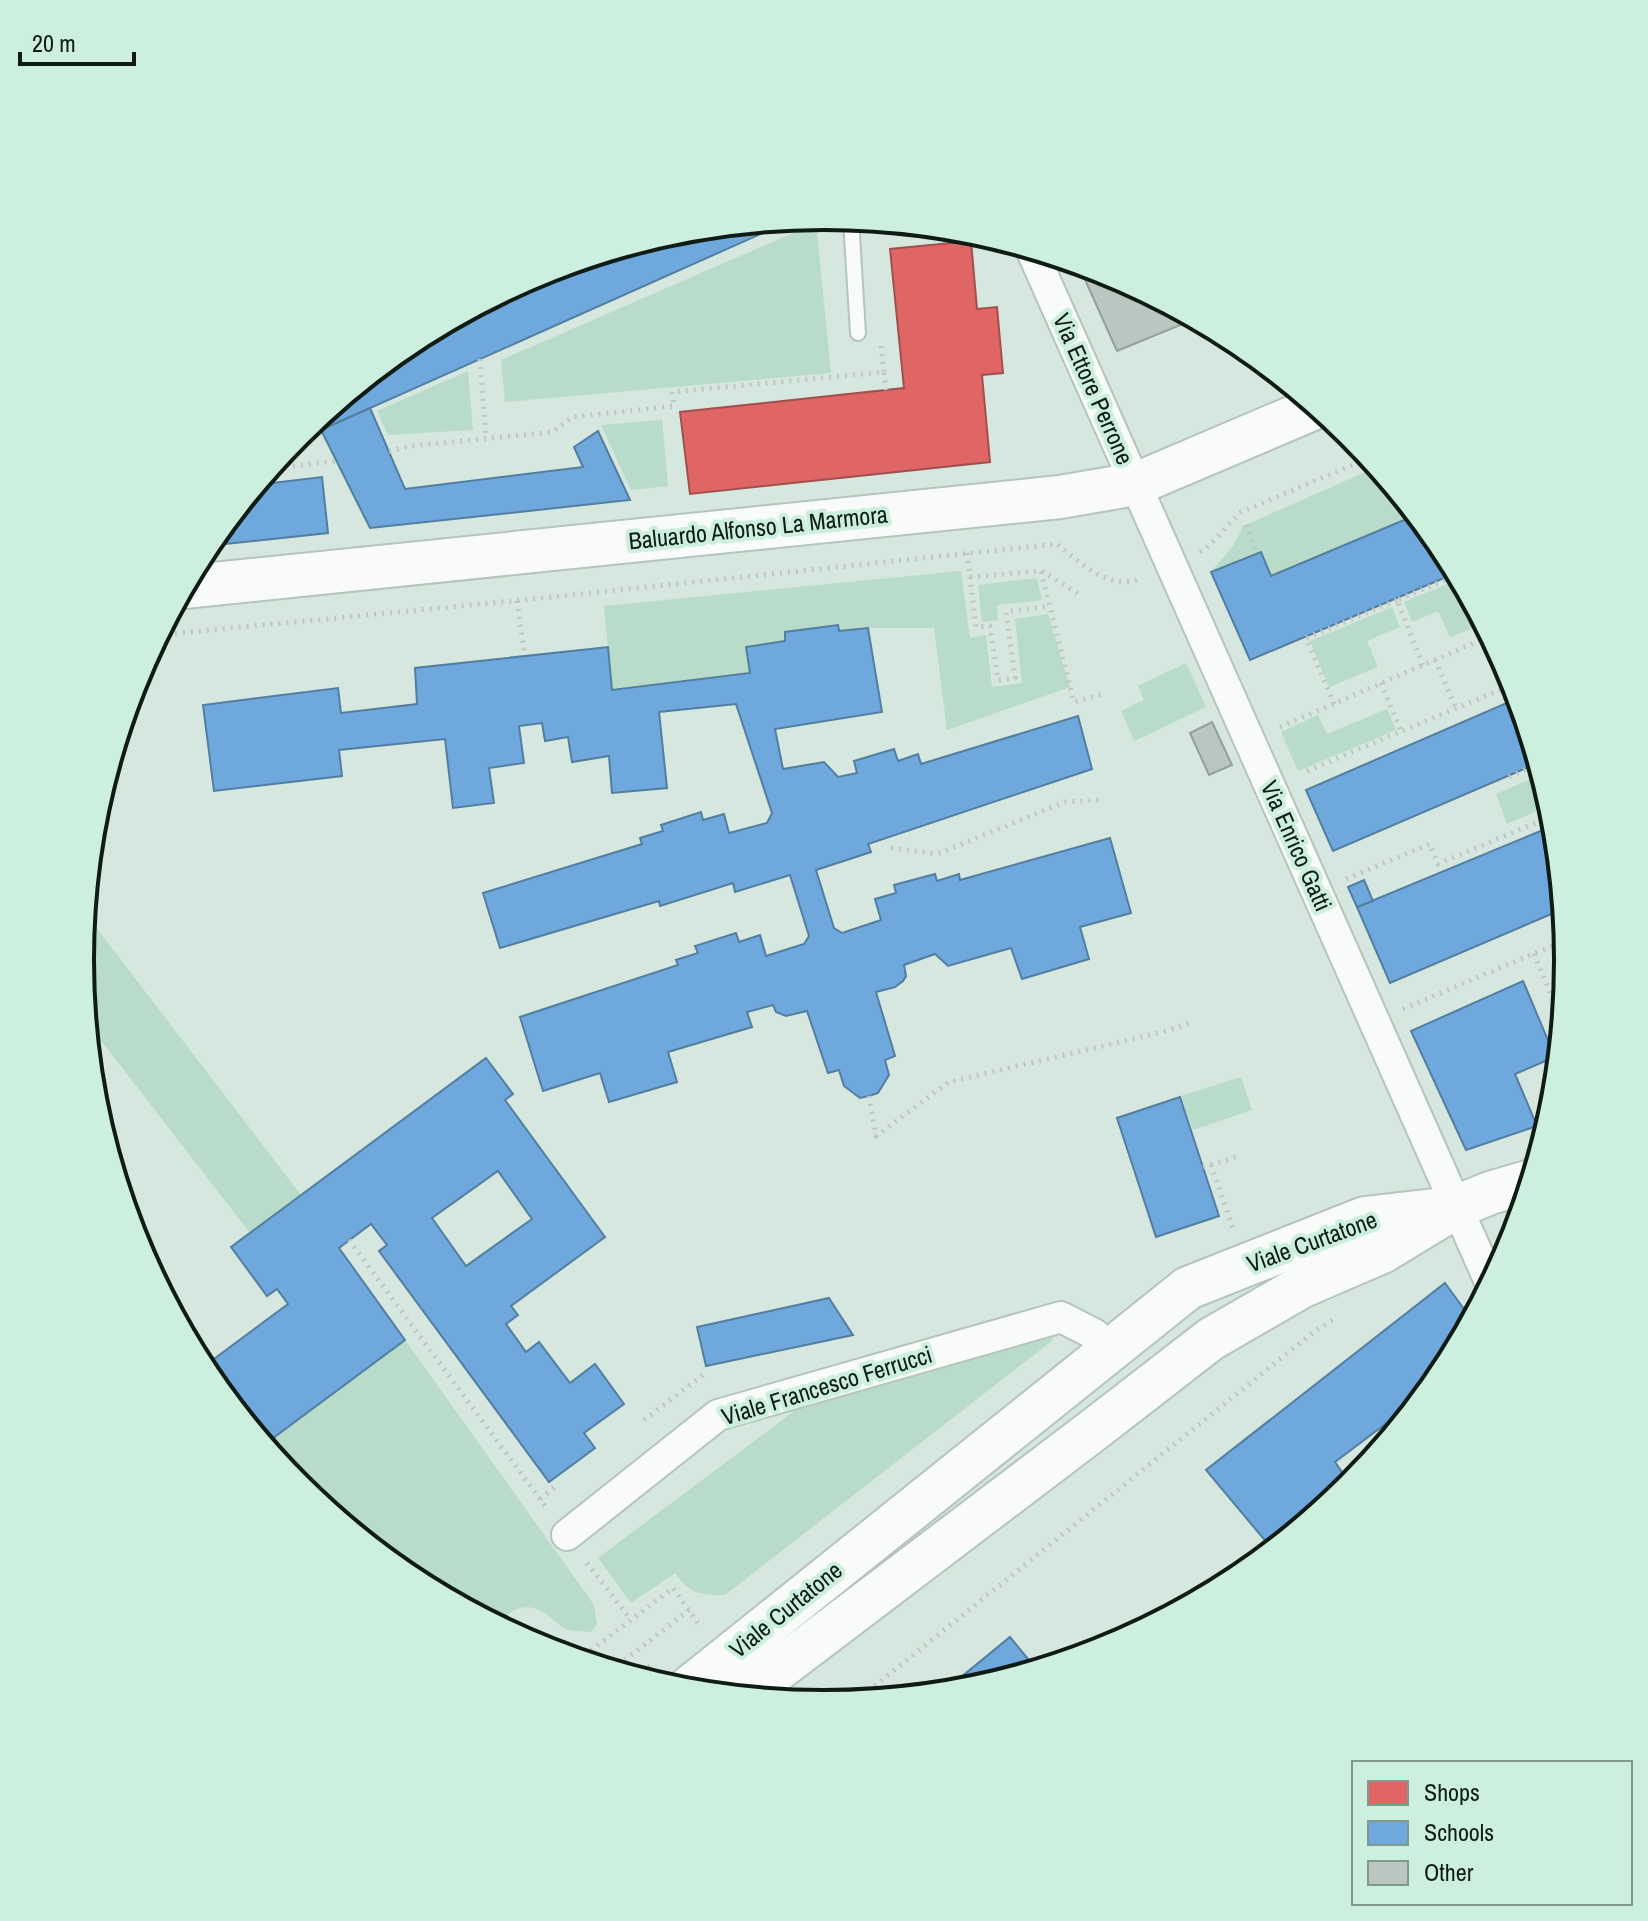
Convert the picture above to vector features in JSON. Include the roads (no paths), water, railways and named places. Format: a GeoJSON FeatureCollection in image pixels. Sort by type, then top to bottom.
{"type":"FeatureCollection","features":[{"type":"Feature","properties":{"kind":"main road","name":"Baluardo Alfonso La Marmora"},"geometry":{"type":"LineString","coordinates":[[198,586],[1060,497],[1136,484],[1305,412]]}},
{"type":"Feature","properties":{"kind":"main road"},"geometry":{"type":"LineString","coordinates":[[1456,1207],[1518,1185]]}},
{"type":"Feature","properties":{"kind":"main road","name":"Viale Curtatone"},"geometry":{"type":"LineString","coordinates":[[700,1679],[1188,1288],[1365,1218],[1456,1207]]}},
{"type":"Feature","properties":{"kind":"main road","name":"Viale Curtatone"},"geometry":{"type":"LineString","coordinates":[[755,1687],[1211,1339],[1301,1287],[1382,1252],[1456,1207]]}},
{"type":"Feature","properties":{"kind":"street","name":"Via Ettore Perrone"},"geometry":{"type":"LineString","coordinates":[[1037,262],[1136,484]]}},
{"type":"Feature","properties":{"kind":"street","name":"Via Enrico Gatti"},"geometry":{"type":"LineString","coordinates":[[1136,484],[1485,1270]]}},
{"type":"Feature","properties":{"kind":"street","name":"Viale Francesco Ferrucci"},"geometry":{"type":"LineString","coordinates":[[567,1535],[718,1415],[1061,1317],[1094,1334],[1111,1350]]}},
{"type":"Feature","properties":{"kind":"lane"},"geometry":{"type":"LineString","coordinates":[[852,231],[858,333]]}}]}
